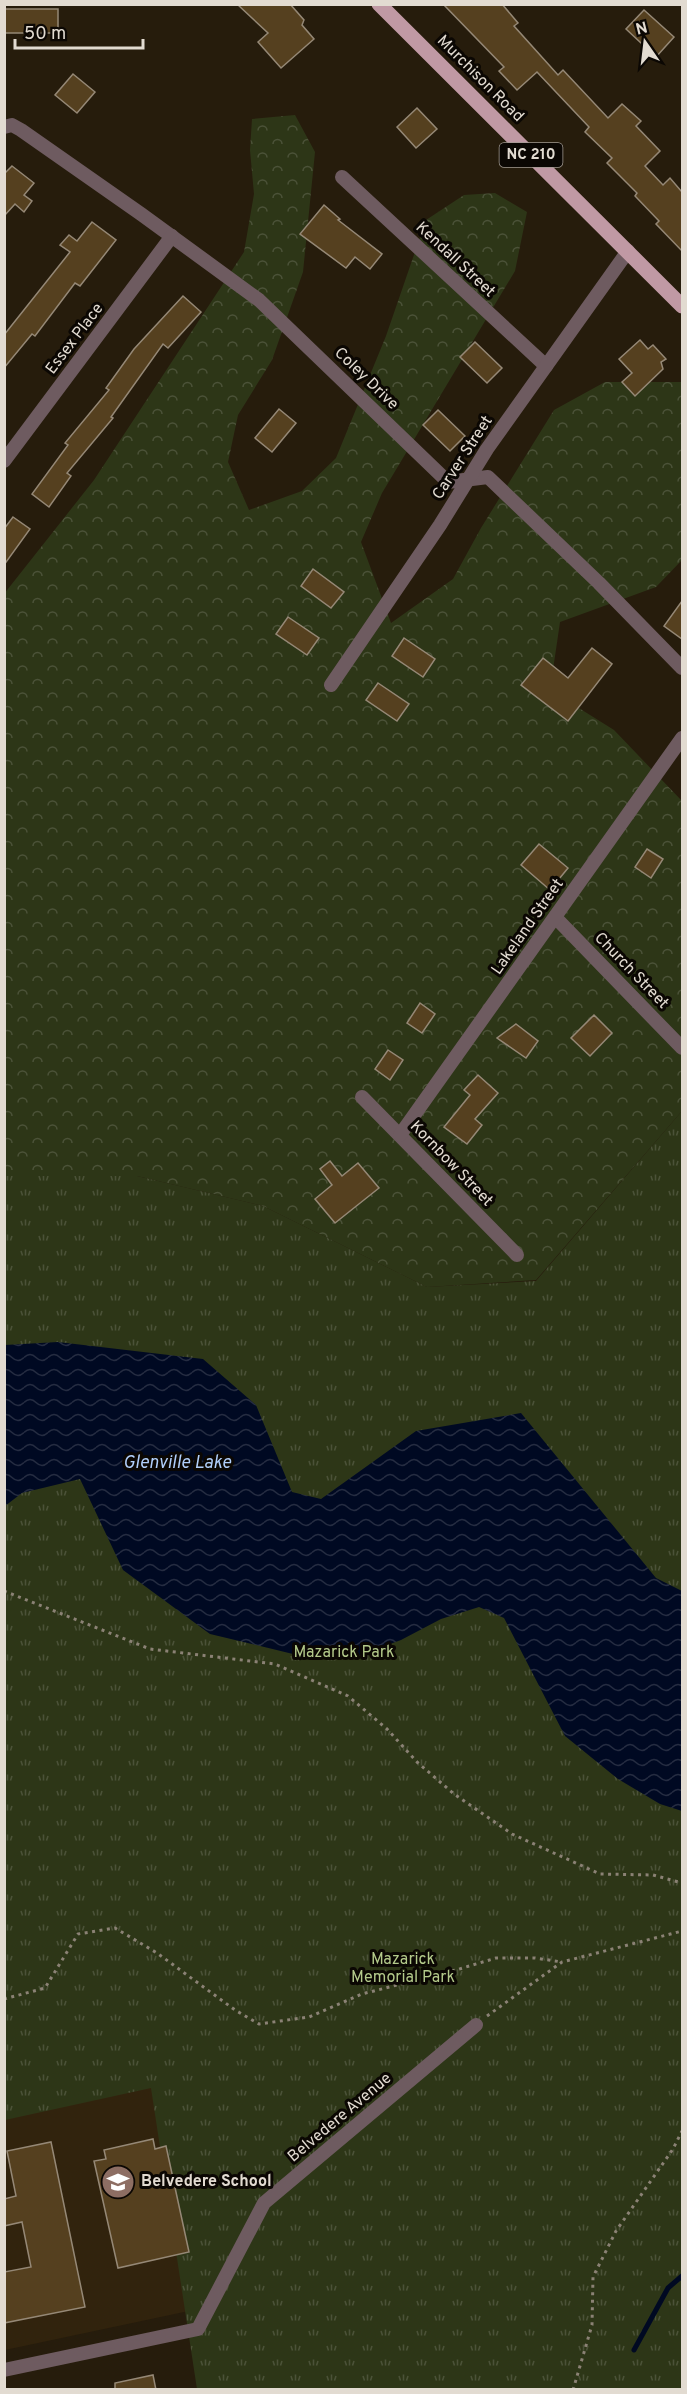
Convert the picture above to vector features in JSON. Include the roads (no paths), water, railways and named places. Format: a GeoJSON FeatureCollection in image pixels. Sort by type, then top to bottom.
{"type":"FeatureCollection","features":[{"type":"Feature","properties":{"kind":"main road","name":"Murchison Road"},"geometry":{"type":"LineString","coordinates":[[379,4],[682,306]]}},
{"type":"Feature","properties":{"kind":"street","name":"Coley Drive"},"geometry":{"type":"LineString","coordinates":[[4,127],[12,125],[21,130],[259,300],[448,482],[488,477],[599,583],[682,668]]}},
{"type":"Feature","properties":{"kind":"street","name":"Kendall Street"},"geometry":{"type":"LineString","coordinates":[[342,177],[546,366]]}},
{"type":"Feature","properties":{"kind":"street","name":"Essex Place"},"geometry":{"type":"LineString","coordinates":[[4,461],[172,236]]}},
{"type":"Feature","properties":{"kind":"street","name":"Carver Street"},"geometry":{"type":"LineString","coordinates":[[331,685],[487,449],[628,251]]}},
{"type":"Feature","properties":{"kind":"street","name":"Lakeland Street"},"geometry":{"type":"LineString","coordinates":[[400,1136],[682,738]]}},
{"type":"Feature","properties":{"kind":"street","name":"Church Street"},"geometry":{"type":"LineString","coordinates":[[555,917],[682,1048]]}},
{"type":"Feature","properties":{"kind":"street","name":"Kornbow Street"},"geometry":{"type":"LineString","coordinates":[[362,1097],[517,1255]]}},
{"type":"Feature","properties":{"kind":"street","name":"Belvedere Avenue"},"geometry":{"type":"LineString","coordinates":[[4,2370],[198,2329],[264,2203],[476,2025]]}},
{"type":"Feature","properties":{"kind":"water","name":"Glenville Lake"},"geometry":{"type":"Polygon","coordinates":[[[58,1342],[203,1359],[256,1405],[292,1492],[321,1499],[416,1431],[521,1413],[656,1578],[682,1591],[682,1811],[660,1804],[618,1779],[565,1736],[504,1618],[479,1607],[441,1619],[401,1640],[357,1656],[293,1654],[210,1634],[123,1570],[80,1479],[22,1493],[5,1506],[5,1345],[58,1342]]]}},
{"type":"Feature","properties":{"kind":"waterway"},"geometry":{"type":"LineString","coordinates":[[634,2350],[668,2288],[682,2276]]}},
{"type":"Feature","properties":{"kind":"place","name":"Belvedere School"},"geometry":{"type":"Point","coordinates":[118,2182]}},
{"type":"Feature","properties":{"kind":"park label","name":"Mazarick Park"},"geometry":{"type":"Point","coordinates":[344,1653]}},
{"type":"Feature","properties":{"kind":"park label","name":"Mazarick Memorial Park"},"geometry":{"type":"Point","coordinates":[403,1969]}}]}
